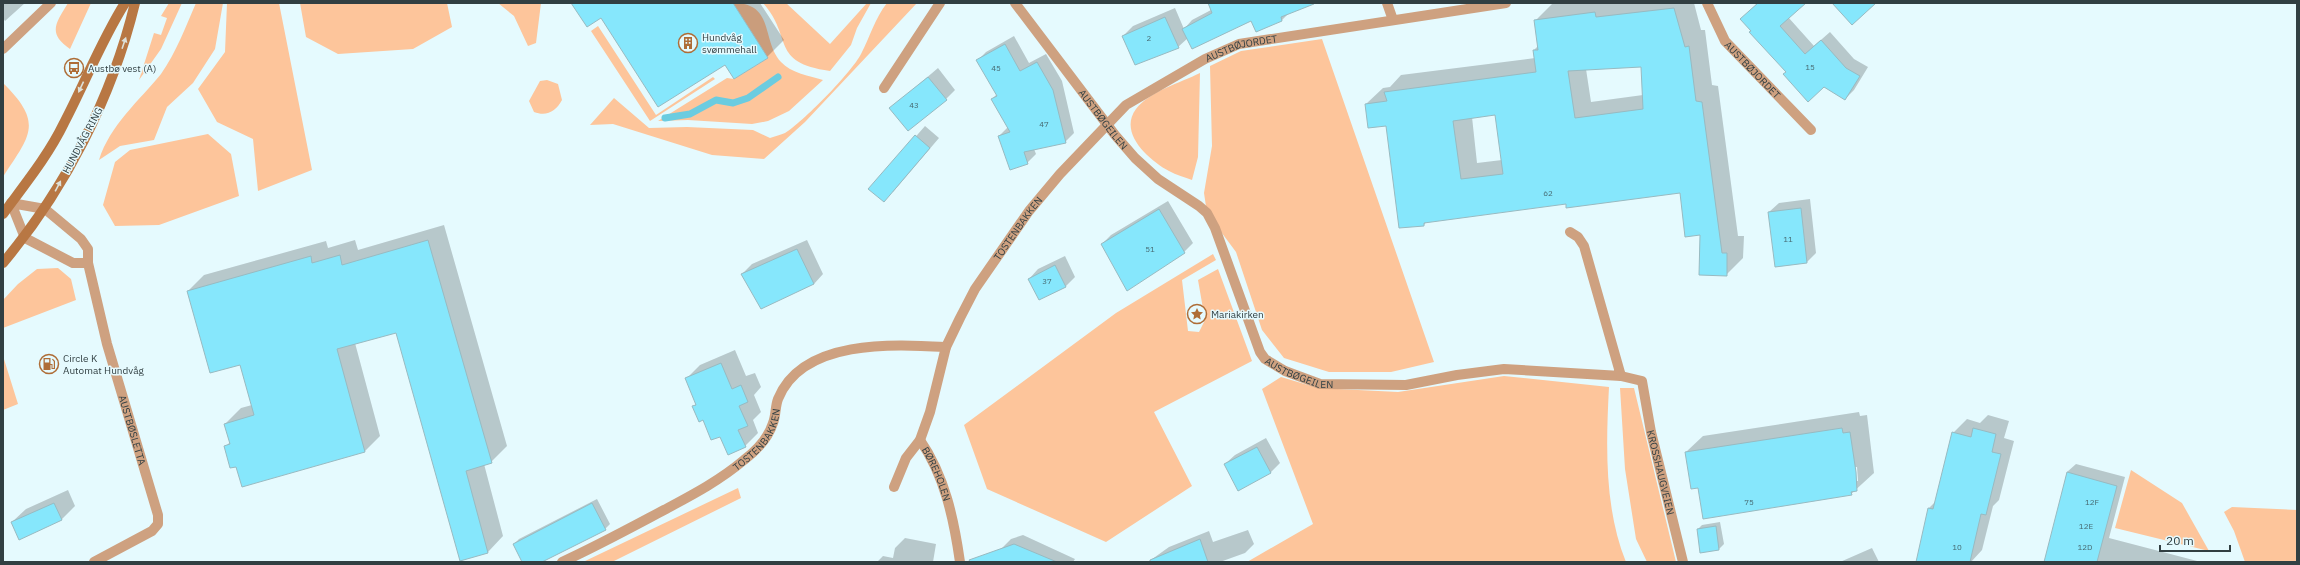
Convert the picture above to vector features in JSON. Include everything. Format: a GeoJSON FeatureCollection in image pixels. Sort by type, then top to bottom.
{"type":"FeatureCollection","features":[{"type":"Feature","properties":{"kind":"main road"},"geometry":{"type":"LineString","coordinates":[[3,214],[40,165],[64,124],[110,26],[125,3]]}},
{"type":"Feature","properties":{"kind":"main road","name":"HUNDVÅG RING"},"geometry":{"type":"LineString","coordinates":[[3,263],[24,238],[45,209],[101,107],[128,31],[134,3]]}},
{"type":"Feature","properties":{"kind":"street"},"geometry":{"type":"LineString","coordinates":[[3,49],[51,3]]}},
{"type":"Feature","properties":{"kind":"street"},"geometry":{"type":"LineString","coordinates":[[884,88],[940,3]]}},
{"type":"Feature","properties":{"kind":"street","name":"AUSTBØGEILEN"},"geometry":{"type":"LineString","coordinates":[[1015,3],[1107,122],[1115,135],[1135,158],[1158,179],[1207,213],[1215,228],[1260,352],[1265,359],[1285,371],[1320,384],[1362,386],[1406,385],[1457,375],[1504,369],[1621,376],[1642,381]]}},
{"type":"Feature","properties":{"kind":"street"},"geometry":{"type":"LineString","coordinates":[[1387,3],[1393,20]]}},
{"type":"Feature","properties":{"kind":"street","name":"AUSTBØJORDET"},"geometry":{"type":"LineString","coordinates":[[1107,122],[1126,105],[1167,80],[1239,44],[1506,3]]}},
{"type":"Feature","properties":{"kind":"street","name":"AUSTBØJORDET"},"geometry":{"type":"LineString","coordinates":[[1707,3],[1725,41],[1810,130]]}},
{"type":"Feature","properties":{"kind":"street","name":"TOSTENBAKKEN"},"geometry":{"type":"LineString","coordinates":[[920,440],[930,412],[946,347],[975,289],[1029,211],[1107,122]]}},
{"type":"Feature","properties":{"kind":"street"},"geometry":{"type":"LineString","coordinates":[[11,203],[24,238],[73,263],[88,263]]}},
{"type":"Feature","properties":{"kind":"street","name":"AUSTBØSLETTA"},"geometry":{"type":"LineString","coordinates":[[11,203],[45,209],[81,239],[88,249],[88,263],[108,344],[158,515],[158,524],[152,531],[94,562]]}},
{"type":"Feature","properties":{"kind":"street"},"geometry":{"type":"LineString","coordinates":[[1570,232],[1578,237],[1584,246],[1621,376]]}},
{"type":"Feature","properties":{"kind":"street","name":"TOSTENBAKKEN"},"geometry":{"type":"LineString","coordinates":[[562,562],[600,544],[718,480],[745,460],[766,440],[774,422],[778,400],[790,379],[814,361],[839,351],[916,345],[946,347]]}},
{"type":"Feature","properties":{"kind":"street","name":"KROSSHAUGVEIEN"},"geometry":{"type":"LineString","coordinates":[[1642,381],[1651,432],[1683,562]]}},
{"type":"Feature","properties":{"kind":"street","name":"BØREHOLEN"},"geometry":{"type":"LineString","coordinates":[[894,487],[906,458],[920,440],[932,460],[940,480],[955,527],[960,562]]}},
{"type":"Feature","properties":{"kind":"shaded area"},"geometry":{"type":"Polygon","coordinates":[[[68,3],[91,3],[70,49],[58,38],[56,33],[57,22],[68,3]]]}},
{"type":"Feature","properties":{"kind":"shaded area"},"geometry":{"type":"Polygon","coordinates":[[[169,3],[182,3],[161,49],[139,80],[154,33],[161,35],[167,18],[161,16],[169,3]]]}},
{"type":"Feature","properties":{"kind":"shaded area"},"geometry":{"type":"Polygon","coordinates":[[[196,3],[223,3],[215,49],[193,83],[167,107],[154,140],[120,146],[99,160],[110,136],[126,114],[161,74],[166,66],[196,3]]]}},
{"type":"Feature","properties":{"kind":"shaded area"},"geometry":{"type":"Polygon","coordinates":[[[227,3],[279,3],[312,170],[258,191],[253,139],[217,122],[198,89],[225,52],[227,3]]]}},
{"type":"Feature","properties":{"kind":"shaded area"},"geometry":{"type":"Polygon","coordinates":[[[300,3],[447,3],[452,27],[413,49],[338,54],[306,37],[300,3]]]}},
{"type":"Feature","properties":{"kind":"shaded area"},"geometry":{"type":"Polygon","coordinates":[[[498,3],[541,3],[536,43],[528,46],[514,16],[498,3]]]}},
{"type":"Feature","properties":{"kind":"shaded area"},"geometry":{"type":"Polygon","coordinates":[[[733,3],[746,5],[755,9],[761,16],[775,53],[785,66],[801,74],[823,80],[789,111],[768,121],[752,124],[688,120],[658,121],[727,78],[734,79],[768,58],[733,3]]]}},
{"type":"Feature","properties":{"kind":"shaded area"},"geometry":{"type":"Polygon","coordinates":[[[763,3],[786,3],[830,44],[867,3],[871,3],[857,28],[851,45],[830,71],[811,67],[798,62],[790,55],[785,47],[778,27],[763,3]]]}},
{"type":"Feature","properties":{"kind":"shaded area"},"geometry":{"type":"Polygon","coordinates":[[[887,3],[917,3],[805,122],[764,159],[712,155],[613,124],[590,125],[614,98],[649,128],[687,127],[753,130],[770,138],[783,134],[803,119],[848,73],[861,54],[876,21],[887,3]]]}},
{"type":"Feature","properties":{"kind":"shaded area"},"geometry":{"type":"Polygon","coordinates":[[[598,26],[656,115],[713,77],[715,79],[650,121],[591,31],[598,26]]]}},
{"type":"Feature","properties":{"kind":"shaded area"},"geometry":{"type":"Polygon","coordinates":[[[1322,39],[1434,362],[1391,372],[1329,372],[1284,358],[1262,330],[1236,252],[1207,213],[1204,193],[1212,146],[1210,66],[1241,51],[1322,39]]]}},
{"type":"Feature","properties":{"kind":"shaded area"},"geometry":{"type":"Polygon","coordinates":[[[1200,73],[1198,157],[1192,180],[1169,171],[1145,153],[1133,136],[1131,118],[1136,109],[1149,97],[1200,73]]]}},
{"type":"Feature","properties":{"kind":"shaded area"},"geometry":{"type":"Polygon","coordinates":[[[547,80],[558,84],[562,100],[551,112],[543,114],[534,112],[529,101],[540,81],[547,80]]]}},
{"type":"Feature","properties":{"kind":"shaded area"},"geometry":{"type":"Polygon","coordinates":[[[3,83],[16,97],[24,109],[28,120],[28,130],[26,140],[3,177],[3,83]]]}},
{"type":"Feature","properties":{"kind":"shaded area"},"geometry":{"type":"Polygon","coordinates":[[[208,134],[231,154],[239,196],[159,225],[115,226],[103,205],[115,162],[130,150],[208,134]]]}},
{"type":"Feature","properties":{"kind":"shaded area"},"geometry":{"type":"Polygon","coordinates":[[[1213,254],[1216,260],[1182,280],[1188,331],[1199,332],[1205,320],[1198,280],[1218,269],[1252,361],[1154,412],[1192,486],[1106,542],[987,489],[964,425],[1116,313],[1213,254]]]}},
{"type":"Feature","properties":{"kind":"shaded area"},"geometry":{"type":"Polygon","coordinates":[[[58,268],[71,279],[76,300],[3,328],[3,300],[18,284],[37,269],[58,268]]]}},
{"type":"Feature","properties":{"kind":"shaded area"},"geometry":{"type":"Polygon","coordinates":[[[3,356],[18,404],[3,410],[3,356]]]}},
{"type":"Feature","properties":{"kind":"shaded area"},"geometry":{"type":"Polygon","coordinates":[[[1504,376],[1609,387],[1607,454],[1610,498],[1619,541],[1626,562],[1247,562],[1313,524],[1262,389],[1281,377],[1318,388],[1398,392],[1504,376]]]}},
{"type":"Feature","properties":{"kind":"shaded area"},"geometry":{"type":"Polygon","coordinates":[[[1620,388],[1634,388],[1676,562],[1647,562],[1636,539],[1625,469],[1620,388]]]}},
{"type":"Feature","properties":{"kind":"shaded area"},"geometry":{"type":"Polygon","coordinates":[[[2131,470],[2182,503],[2209,551],[2115,528],[2131,470]]]}},
{"type":"Feature","properties":{"kind":"shaded area"},"geometry":{"type":"Polygon","coordinates":[[[738,488],[741,498],[612,562],[583,562],[738,488]]]}},
{"type":"Feature","properties":{"kind":"shaded area"},"geometry":{"type":"Polygon","coordinates":[[[2232,507],[2297,510],[2297,562],[2245,562],[2234,531],[2224,512],[2232,507]]]}},
{"type":"Feature","properties":{"kind":"building","name":"Hundvåg svømmehall"},"geometry":{"type":"Polygon","coordinates":[[[571,3],[733,3],[768,58],[734,79],[725,65],[658,107],[601,18],[587,27],[571,3]]]}},
{"type":"Feature","properties":{"kind":"building"},"geometry":{"type":"Polygon","coordinates":[[[1208,3],[1314,4],[1281,17],[1282,21],[1256,32],[1251,21],[1192,49],[1182,29],[1212,13],[1208,3]]]}},
{"type":"Feature","properties":{"kind":"building"},"geometry":{"type":"Polygon","coordinates":[[[1758,3],[1806,3],[1780,26],[1805,54],[1821,40],[1846,68],[1860,76],[1845,100],[1824,87],[1808,102],[1783,74],[1786,72],[1749,32],[1751,31],[1740,19],[1758,3]]]}},
{"type":"Feature","properties":{"kind":"building"},"geometry":{"type":"Polygon","coordinates":[[[1832,3],[1876,3],[1852,25],[1832,3]]]}},
{"type":"Feature","properties":{"kind":"building"},"geometry":{"type":"Polygon","coordinates":[[[1674,8],[1685,47],[1689,46],[1696,101],[1702,102],[1722,253],[1727,253],[1727,276],[1699,275],[1700,235],[1685,237],[1680,193],[1566,208],[1566,204],[1424,223],[1424,226],[1399,228],[1386,126],[1368,128],[1365,104],[1387,101],[1384,92],[1536,72],[1533,50],[1538,50],[1534,20],[1595,12],[1596,17],[1674,8]],[[1641,67],[1568,71],[1575,118],[1643,109],[1641,67]],[[1495,115],[1453,121],[1461,179],[1503,174],[1495,115]]]}},
{"type":"Feature","properties":{"kind":"building"},"geometry":{"type":"Polygon","coordinates":[[[1165,17],[1179,48],[1135,65],[1122,36],[1165,17]]]}},
{"type":"Feature","properties":{"kind":"building"},"geometry":{"type":"Polygon","coordinates":[[[1005,44],[1020,71],[1037,62],[1053,90],[1066,143],[1024,152],[1028,164],[1010,170],[998,136],[1010,132],[991,99],[997,96],[976,60],[1005,44]]]}},
{"type":"Feature","properties":{"kind":"building"},"geometry":{"type":"Polygon","coordinates":[[[928,77],[947,100],[908,131],[889,108],[928,77]]]}},
{"type":"Feature","properties":{"kind":"building"},"geometry":{"type":"Polygon","coordinates":[[[915,135],[930,148],[884,202],[868,189],[915,135]]]}},
{"type":"Feature","properties":{"kind":"building"},"geometry":{"type":"Polygon","coordinates":[[[1801,208],[1807,263],[1775,267],[1768,212],[1801,208]]]}},
{"type":"Feature","properties":{"kind":"building"},"geometry":{"type":"Polygon","coordinates":[[[1159,209],[1185,253],[1127,291],[1101,244],[1159,209]]]}},
{"type":"Feature","properties":{"kind":"building"},"geometry":{"type":"Polygon","coordinates":[[[428,240],[492,463],[466,471],[488,553],[460,561],[396,333],[337,349],[365,452],[242,487],[236,467],[230,468],[224,446],[230,444],[224,424],[254,415],[240,365],[210,373],[187,291],[311,256],[312,263],[340,255],[342,265],[428,240]]]}},
{"type":"Feature","properties":{"kind":"building"},"geometry":{"type":"Polygon","coordinates":[[[797,249],[814,284],[761,309],[741,274],[797,249]]]}},
{"type":"Feature","properties":{"kind":"building"},"geometry":{"type":"Polygon","coordinates":[[[1055,265],[1066,287],[1039,300],[1028,279],[1055,265]]]}},
{"type":"Feature","properties":{"kind":"building"},"geometry":{"type":"Polygon","coordinates":[[[721,363],[732,389],[741,385],[748,402],[739,406],[748,426],[738,430],[746,447],[728,455],[720,437],[711,440],[703,420],[699,422],[692,406],[696,405],[685,378],[721,363]]]}},
{"type":"Feature","properties":{"kind":"building"},"geometry":{"type":"Polygon","coordinates":[[[1842,428],[1843,433],[1850,432],[1856,472],[1857,491],[1851,492],[1852,495],[1703,519],[1698,488],[1691,489],[1685,452],[1842,428]]]}},
{"type":"Feature","properties":{"kind":"building"},"geometry":{"type":"Polygon","coordinates":[[[1973,428],[1996,434],[1992,452],[2001,454],[1986,515],[1981,514],[1970,562],[1916,562],[1928,508],[1933,509],[1952,432],[1971,437],[1973,428]]]}},
{"type":"Feature","properties":{"kind":"building"},"geometry":{"type":"Polygon","coordinates":[[[1257,447],[1271,473],[1238,491],[1224,464],[1257,447]]]}},
{"type":"Feature","properties":{"kind":"building"},"geometry":{"type":"Polygon","coordinates":[[[2067,472],[2117,486],[2097,562],[2044,562],[2067,472]]]}},
{"type":"Feature","properties":{"kind":"building"},"geometry":{"type":"Polygon","coordinates":[[[54,503],[62,520],[19,540],[11,522],[54,503]]]}},
{"type":"Feature","properties":{"kind":"building"},"geometry":{"type":"Polygon","coordinates":[[[592,503],[606,530],[542,562],[522,562],[513,544],[592,503]]]}},
{"type":"Feature","properties":{"kind":"building"},"geometry":{"type":"Polygon","coordinates":[[[1716,526],[1719,550],[1700,553],[1697,529],[1716,526]]]}},
{"type":"Feature","properties":{"kind":"building"},"geometry":{"type":"Polygon","coordinates":[[[1200,539],[1208,562],[1150,562],[1150,560],[1200,539]]]}},
{"type":"Feature","properties":{"kind":"building"},"geometry":{"type":"Polygon","coordinates":[[[1014,544],[1057,562],[970,562],[969,560],[1014,544]]]}},
{"type":"Feature","properties":{"kind":"waterway"},"geometry":{"type":"LineString","coordinates":[[665,118],[690,114],[716,100],[733,103],[748,98],[778,77]]}},
{"type":"Feature","properties":{"kind":"place","name":"Hundvåg svømmehall"},"geometry":{"type":"Point","coordinates":[688,43]}},
{"type":"Feature","properties":{"kind":"place","name":"Austbø vest (A)"},"geometry":{"type":"Point","coordinates":[74,68]}},
{"type":"Feature","properties":{"kind":"place","name":"Mariakirken"},"geometry":{"type":"Point","coordinates":[1197,314]}},
{"type":"Feature","properties":{"kind":"place","name":"Circle K Automat Hundvåg"},"geometry":{"type":"Point","coordinates":[49,364]}}]}
